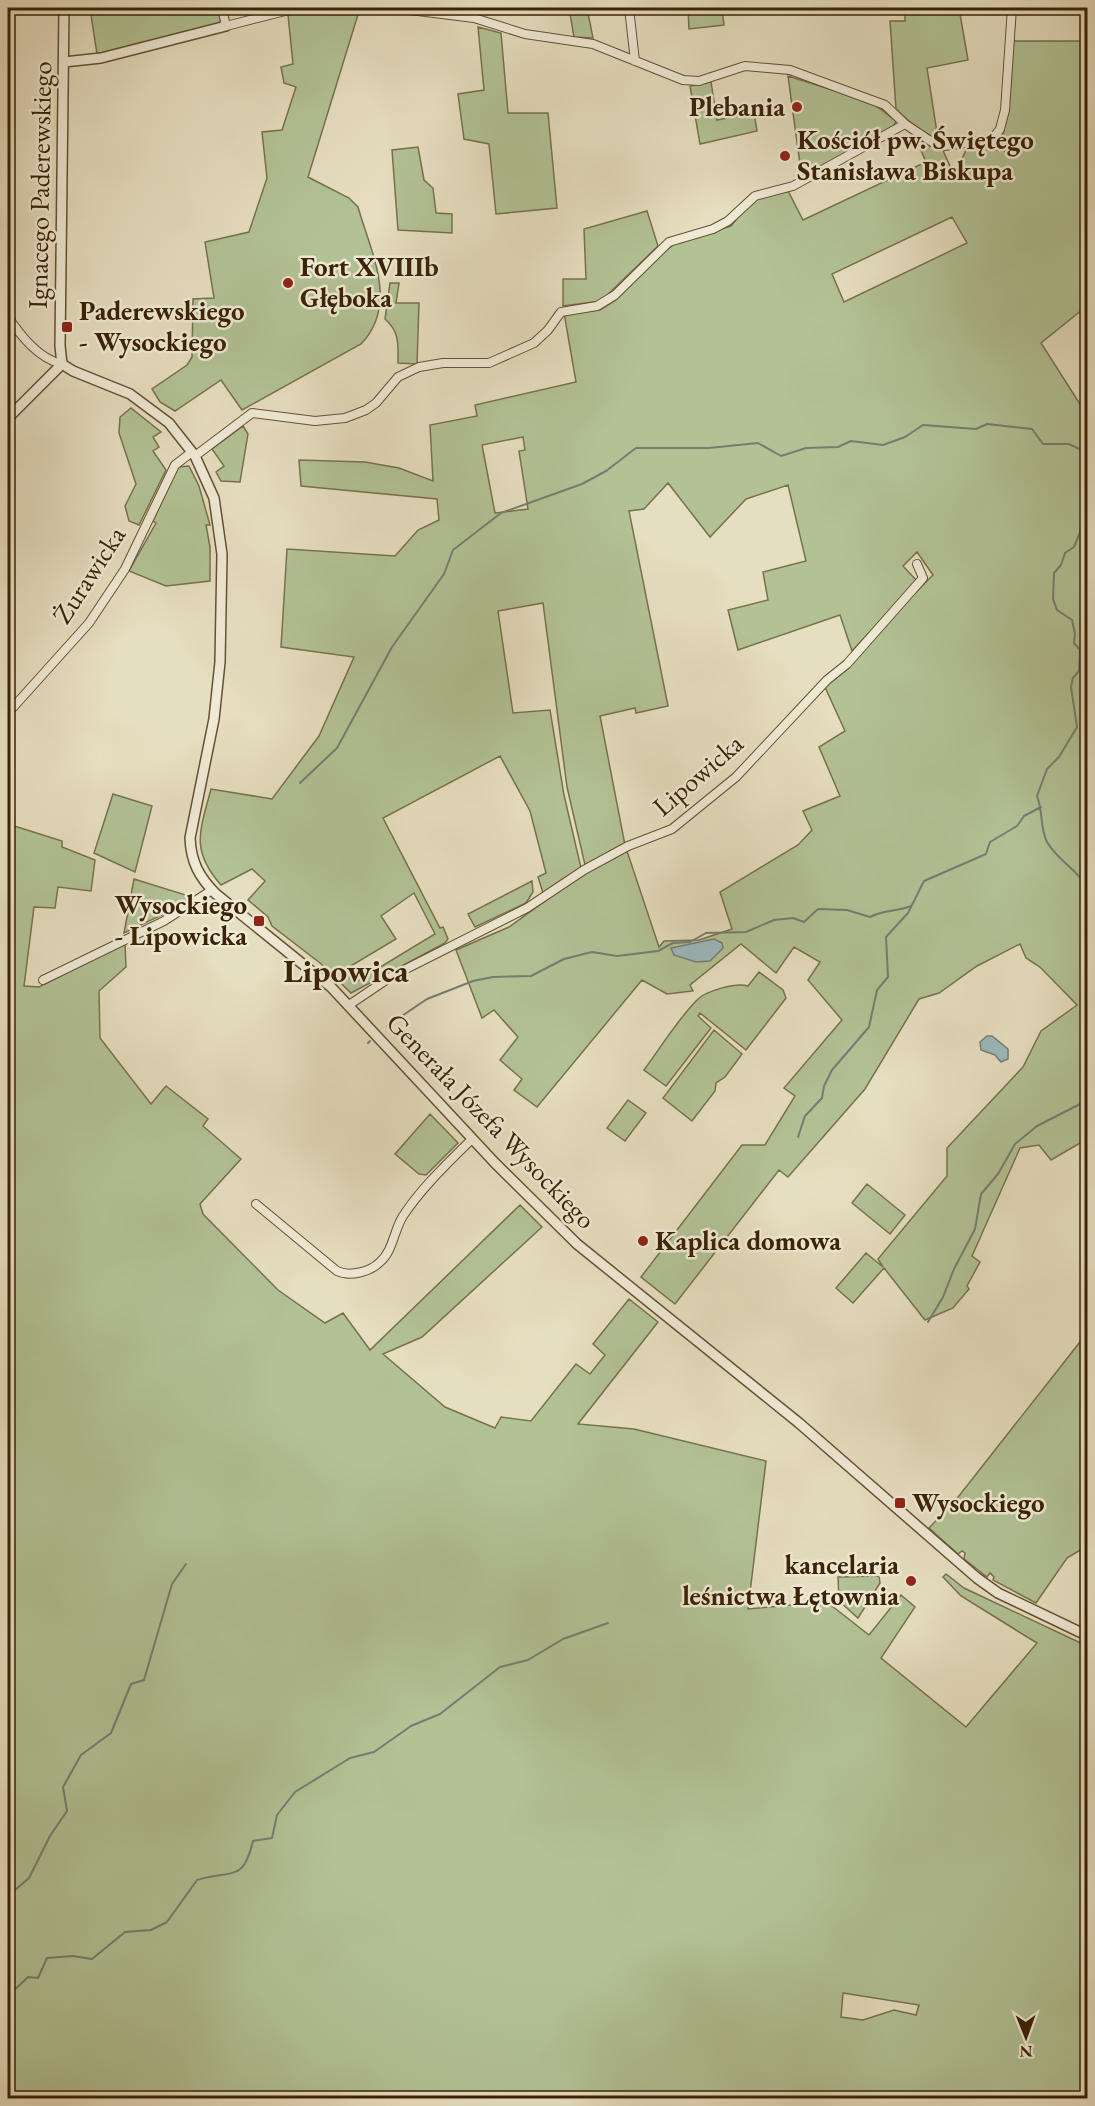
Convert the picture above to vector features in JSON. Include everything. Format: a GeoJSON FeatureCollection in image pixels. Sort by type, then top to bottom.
{"type":"FeatureCollection","features":[{"type":"Feature","properties":{"kind":"street","name":"Ignacego Paderewskiego"},"geometry":{"type":"LineString","coordinates":[[62,364],[60,339],[64,8]]}},
{"type":"Feature","properties":{"kind":"street"},"geometry":{"type":"LineString","coordinates":[[222,8],[226,26]]}},
{"type":"Feature","properties":{"kind":"street"},"geometry":{"type":"LineString","coordinates":[[64,62],[101,58],[297,8]]}},
{"type":"Feature","properties":{"kind":"street"},"geometry":{"type":"LineString","coordinates":[[394,8],[474,18],[525,34],[593,44],[683,80],[699,81],[745,66],[764,65],[790,70],[885,105],[905,124],[932,142],[944,146],[976,143],[994,137],[1000,129],[1005,110],[1012,8]]}},
{"type":"Feature","properties":{"kind":"street"},"geometry":{"type":"LineString","coordinates":[[628,8],[635,61]]}},
{"type":"Feature","properties":{"kind":"street","name":"Żurawicka"},"geometry":{"type":"LineString","coordinates":[[8,713],[89,623],[125,569],[175,465],[252,413],[315,421],[345,418],[366,410],[376,403],[398,378],[419,367],[443,363],[489,363],[519,350],[542,338],[561,312],[597,306],[615,295],[669,242],[713,229],[728,221],[755,196],[784,189],[828,169],[905,124]]}},
{"type":"Feature","properties":{"kind":"street"},"geometry":{"type":"LineString","coordinates":[[8,317],[19,333],[39,352],[51,362],[62,364]]}},
{"type":"Feature","properties":{"kind":"street"},"geometry":{"type":"LineString","coordinates":[[8,418],[62,364]]}},
{"type":"Feature","properties":{"kind":"street","name":"Generała Józefa Wysockiego"},"geometry":{"type":"LineString","coordinates":[[62,364],[73,371],[116,387],[145,404],[169,423],[194,454],[214,498],[222,554],[217,697],[190,838],[195,868],[212,890],[303,963],[349,1005],[472,1139],[577,1244],[799,1423],[962,1567],[998,1593],[1088,1636]]}},
{"type":"Feature","properties":{"kind":"street","name":"Lipowicka"},"geometry":{"type":"LineString","coordinates":[[349,1005],[392,976],[527,908],[584,870],[628,846],[672,829],[736,777],[810,698],[875,634],[923,578],[917,564]]}},
{"type":"Feature","properties":{"kind":"street"},"geometry":{"type":"LineString","coordinates":[[43,980],[164,921],[212,890]]}},
{"type":"Feature","properties":{"kind":"street"},"geometry":{"type":"LineString","coordinates":[[256,1204],[337,1271],[351,1274],[361,1271],[383,1260],[403,1216],[424,1188],[472,1139]]}},
{"type":"Feature","properties":{"kind":"green space"},"geometry":{"type":"Polygon","coordinates":[[[87,8],[218,8],[221,24],[97,54],[91,15],[87,8]]]}},
{"type":"Feature","properties":{"kind":"green space"},"geometry":{"type":"Polygon","coordinates":[[[316,8],[360,8],[308,177],[349,198],[358,207],[379,278],[378,312],[372,329],[361,344],[242,410],[221,380],[175,411],[160,402],[152,389],[187,365],[192,357],[193,299],[214,298],[205,242],[249,232],[267,178],[262,132],[282,130],[296,87],[284,83],[281,67],[293,64],[288,15],[316,8]]]}},
{"type":"Feature","properties":{"kind":"green space"},"geometry":{"type":"Polygon","coordinates":[[[569,8],[587,8],[593,38],[574,37],[569,8]]]}},
{"type":"Feature","properties":{"kind":"green space"},"geometry":{"type":"Polygon","coordinates":[[[688,8],[722,8],[724,25],[689,29],[688,8]]]}},
{"type":"Feature","properties":{"kind":"green space"},"geometry":{"type":"Polygon","coordinates":[[[905,8],[959,8],[968,60],[927,68],[938,139],[920,131],[896,109],[890,21],[905,21],[905,8]]]}},
{"type":"Feature","properties":{"kind":"green space"},"geometry":{"type":"Polygon","coordinates":[[[478,27],[501,33],[508,113],[548,113],[557,208],[496,214],[489,144],[464,139],[458,94],[484,90],[478,27]]]}},
{"type":"Feature","properties":{"kind":"green space"},"geometry":{"type":"Polygon","coordinates":[[[1013,41],[1087,41],[1087,306],[1041,343],[1087,415],[1088,793],[1084,796],[1088,803],[1087,1139],[1051,1160],[1039,1145],[1020,1148],[972,1256],[980,1262],[967,1286],[969,1289],[953,1308],[925,1320],[884,1268],[853,1303],[836,1288],[866,1253],[883,1267],[878,1259],[947,1176],[947,1148],[1023,1067],[1041,1031],[1077,1005],[1040,967],[1026,958],[1020,944],[977,966],[939,993],[919,999],[865,1089],[788,1177],[779,1170],[675,1304],[641,1277],[742,1145],[765,1145],[795,1096],[784,1088],[842,1020],[808,980],[820,962],[794,947],[776,973],[741,944],[690,985],[693,991],[667,994],[642,980],[537,1107],[514,1090],[522,1079],[500,1060],[518,1037],[494,1010],[482,1018],[456,950],[509,927],[585,872],[627,851],[659,947],[664,941],[699,940],[732,929],[720,892],[798,845],[812,830],[803,811],[840,796],[819,747],[845,731],[824,685],[933,575],[917,552],[903,566],[917,581],[852,651],[840,615],[738,650],[728,610],[768,600],[763,572],[806,561],[788,485],[746,499],[710,537],[668,483],[644,509],[629,511],[668,706],[636,713],[635,708],[600,716],[625,845],[585,865],[567,787],[543,603],[498,611],[513,713],[550,710],[564,795],[581,868],[543,893],[538,877],[546,873],[530,811],[500,756],[383,818],[440,928],[443,927],[448,939],[445,943],[351,993],[320,963],[272,926],[268,917],[248,900],[265,881],[252,869],[221,885],[205,861],[200,840],[211,789],[272,799],[319,736],[354,657],[281,647],[287,549],[395,556],[418,530],[439,520],[437,499],[301,486],[299,460],[365,462],[399,468],[433,481],[430,425],[477,416],[475,405],[576,382],[564,313],[600,310],[616,300],[659,256],[677,242],[731,226],[751,201],[788,191],[803,220],[926,162],[916,139],[942,148],[957,182],[958,167],[968,146],[1005,151],[1010,143],[1003,134],[1009,110],[1013,41]],[[952,217],[832,274],[844,302],[967,243],[952,217]],[[523,437],[482,445],[495,513],[528,509],[519,451],[525,450],[523,437]],[[414,893],[381,916],[396,939],[344,970],[354,983],[435,934],[414,893]]]}},
{"type":"Feature","properties":{"kind":"green space"},"geometry":{"type":"Polygon","coordinates":[[[788,76],[871,102],[896,121],[893,128],[802,179],[788,76]]]}},
{"type":"Feature","properties":{"kind":"green space"},"geometry":{"type":"Polygon","coordinates":[[[711,82],[717,120],[754,113],[757,131],[700,144],[690,86],[711,82]]]}},
{"type":"Feature","properties":{"kind":"green space"},"geometry":{"type":"Polygon","coordinates":[[[418,147],[424,180],[433,188],[436,213],[452,214],[452,233],[398,230],[392,150],[418,147]]]}},
{"type":"Feature","properties":{"kind":"green space"},"geometry":{"type":"Polygon","coordinates":[[[647,211],[658,246],[601,301],[563,306],[563,279],[586,279],[584,229],[647,211]]]}},
{"type":"Feature","properties":{"kind":"green space"},"geometry":{"type":"Polygon","coordinates":[[[390,283],[399,283],[396,303],[419,303],[417,364],[398,363],[396,334],[385,319],[390,283]]]}},
{"type":"Feature","properties":{"kind":"green space"},"geometry":{"type":"Polygon","coordinates":[[[131,408],[161,432],[153,437],[159,447],[153,451],[166,470],[139,525],[129,521],[125,506],[136,484],[119,433],[120,417],[131,408]]]}},
{"type":"Feature","properties":{"kind":"green space"},"geometry":{"type":"Polygon","coordinates":[[[243,426],[248,434],[240,482],[221,481],[216,472],[224,466],[212,449],[243,426]]]}},
{"type":"Feature","properties":{"kind":"green space"},"geometry":{"type":"Polygon","coordinates":[[[189,466],[199,486],[210,525],[206,525],[210,547],[210,581],[166,586],[129,571],[156,523],[153,521],[178,467],[189,466]]]}},
{"type":"Feature","properties":{"kind":"green space"},"geometry":{"type":"Polygon","coordinates":[[[113,794],[152,806],[135,872],[94,853],[113,794]]]}},
{"type":"Feature","properties":{"kind":"green space"},"geometry":{"type":"Polygon","coordinates":[[[8,824],[62,841],[62,847],[95,860],[91,891],[58,887],[55,908],[34,907],[24,986],[39,987],[125,943],[126,967],[99,991],[100,1038],[151,1104],[166,1086],[208,1119],[203,1126],[241,1159],[200,1204],[203,1214],[278,1290],[325,1323],[343,1313],[370,1350],[520,1205],[542,1227],[422,1337],[383,1354],[445,1407],[495,1428],[501,1417],[531,1421],[576,1364],[590,1374],[605,1355],[593,1344],[629,1299],[658,1322],[578,1424],[634,1429],[766,1461],[748,1609],[832,1601],[832,1606],[869,1635],[901,1595],[915,1607],[881,1658],[966,1727],[1037,1643],[961,1596],[943,1577],[946,1574],[964,1588],[1087,1646],[1087,2098],[8,2098],[8,824]],[[843,1993],[841,2017],[863,2020],[894,2010],[916,2015],[919,2005],[843,1993]]]}},
{"type":"Feature","properties":{"kind":"green space"},"geometry":{"type":"Polygon","coordinates":[[[134,879],[192,897],[185,904],[124,933],[134,879]]]}},
{"type":"Feature","properties":{"kind":"green space"},"geometry":{"type":"Polygon","coordinates":[[[532,881],[533,892],[526,903],[475,927],[468,914],[532,881]]]}},
{"type":"Feature","properties":{"kind":"green space"},"geometry":{"type":"Polygon","coordinates":[[[759,972],[783,990],[786,998],[746,1050],[700,1013],[698,1016],[711,1028],[666,1086],[644,1070],[676,1024],[697,1000],[721,988],[737,985],[748,986],[759,972]]]}},
{"type":"Feature","properties":{"kind":"green space"},"geometry":{"type":"Polygon","coordinates":[[[714,1030],[742,1054],[725,1077],[716,1083],[715,1091],[692,1121],[663,1098],[714,1030]]]}},
{"type":"Feature","properties":{"kind":"green space"},"geometry":{"type":"Polygon","coordinates":[[[628,1100],[646,1113],[625,1141],[607,1128],[628,1100]]]}},
{"type":"Feature","properties":{"kind":"green space"},"geometry":{"type":"Polygon","coordinates":[[[430,1114],[458,1143],[426,1175],[419,1174],[395,1154],[430,1114]]]}},
{"type":"Feature","properties":{"kind":"green space"},"geometry":{"type":"Polygon","coordinates":[[[867,1184],[905,1215],[890,1234],[852,1203],[867,1184]]]}},
{"type":"Feature","properties":{"kind":"green space"},"geometry":{"type":"Polygon","coordinates":[[[1087,1333],[1087,1546],[1067,1558],[1036,1603],[993,1580],[994,1577],[990,1573],[987,1577],[964,1559],[965,1553],[962,1551],[958,1554],[929,1528],[955,1501],[1087,1333]]]}},
{"type":"Feature","properties":{"kind":"green space"},"geometry":{"type":"Polygon","coordinates":[[[879,1576],[880,1583],[858,1618],[839,1601],[838,1577],[879,1576]]]}},
{"type":"Feature","properties":{"kind":"water"},"geometry":{"type":"Polygon","coordinates":[[[714,939],[722,943],[723,948],[710,961],[696,962],[674,955],[671,948],[714,939]]]}},
{"type":"Feature","properties":{"kind":"water"},"geometry":{"type":"Polygon","coordinates":[[[987,1036],[992,1036],[1008,1049],[1008,1059],[1001,1062],[995,1055],[981,1050],[980,1042],[987,1036]]]}},
{"type":"Feature","properties":{"kind":"waterway"},"geometry":{"type":"LineString","coordinates":[[300,783],[337,748],[392,647],[444,574],[453,550],[501,513],[582,484],[606,471],[636,448],[709,448],[758,443],[781,456],[806,448],[838,447],[851,441],[883,445],[905,437],[923,425],[976,429],[987,424],[1032,429],[1043,444],[1069,444],[1088,453]]}},
{"type":"Feature","properties":{"kind":"waterway"},"geometry":{"type":"LineString","coordinates":[[1088,480],[1088,497]]}},
{"type":"Feature","properties":{"kind":"waterway"},"geometry":{"type":"LineString","coordinates":[[1088,523],[1083,525],[1074,547],[1065,553],[1061,565],[1054,573],[1053,599],[1057,610],[1072,620],[1074,643],[1080,650],[1079,671],[1073,678],[1071,687],[1077,727],[1059,757],[1047,769],[1037,796],[1047,842],[1088,888]]}},
{"type":"Feature","properties":{"kind":"waterway"},"geometry":{"type":"LineString","coordinates":[[798,1137],[805,1116],[822,1098],[824,1086],[832,1070],[869,1027],[877,990],[888,977],[886,937],[908,913],[924,881],[986,854],[990,842],[1017,826],[1024,816],[1041,807]]}},
{"type":"Feature","properties":{"kind":"waterway"},"geometry":{"type":"LineString","coordinates":[[387,1026],[427,999],[473,981],[493,977],[531,976],[564,959],[592,952],[617,956],[658,951],[673,943],[690,942],[706,933],[746,932],[774,920],[793,918],[804,922],[818,909],[847,910],[870,917],[911,906]]}},
{"type":"Feature","properties":{"kind":"waterway"},"geometry":{"type":"LineString","coordinates":[[928,1322],[943,1297],[954,1269],[975,1229],[981,1194],[998,1174],[1015,1144],[1037,1126],[1088,1100]]}},
{"type":"Feature","properties":{"kind":"waterway"},"geometry":{"type":"LineString","coordinates":[[8,1896],[29,1878],[50,1836],[67,1811],[63,1787],[81,1755],[111,1733],[131,1684],[144,1680],[172,1584],[186,1564]]}},
{"type":"Feature","properties":{"kind":"waterway"},"geometry":{"type":"LineString","coordinates":[[8,1996],[28,1977],[38,1978],[47,1958],[73,1956],[92,1959],[125,1932],[151,1930],[167,1922],[197,1880],[235,1872],[245,1863],[253,1841],[272,1838],[277,1815],[295,1792],[350,1758],[374,1752],[411,1726],[440,1714],[500,1667],[528,1660],[563,1639],[608,1623]]}},
{"type":"Feature","properties":{"kind":"place","name":"Plebania"},"geometry":{"type":"Point","coordinates":[797,107]}},
{"type":"Feature","properties":{"kind":"place","name":"Kościół pw. Świętego Stanisława Biskupa"},"geometry":{"type":"Point","coordinates":[785,156]}},
{"type":"Feature","properties":{"kind":"place","name":"Fort XVIIIb Głęboka"},"geometry":{"type":"Point","coordinates":[288,283]}},
{"type":"Feature","properties":{"kind":"place","name":"Paderewskiego - Wysockiego"},"geometry":{"type":"Point","coordinates":[67,327]}},
{"type":"Feature","properties":{"kind":"place","name":"Wysockiego - Lipowicka"},"geometry":{"type":"Point","coordinates":[259,921]}},
{"type":"Feature","properties":{"kind":"place","name":"Kaplica domowa"},"geometry":{"type":"Point","coordinates":[643,1241]}},
{"type":"Feature","properties":{"kind":"place","name":"Wysockiego"},"geometry":{"type":"Point","coordinates":[900,1503]}},
{"type":"Feature","properties":{"kind":"place","name":"kancelaria leśnictwa Łętownia"},"geometry":{"type":"Point","coordinates":[911,1581]}},
{"type":"Feature","properties":{"kind":"district","name":"Lipowica"},"geometry":{"type":"Point","coordinates":[346,970]}}]}
